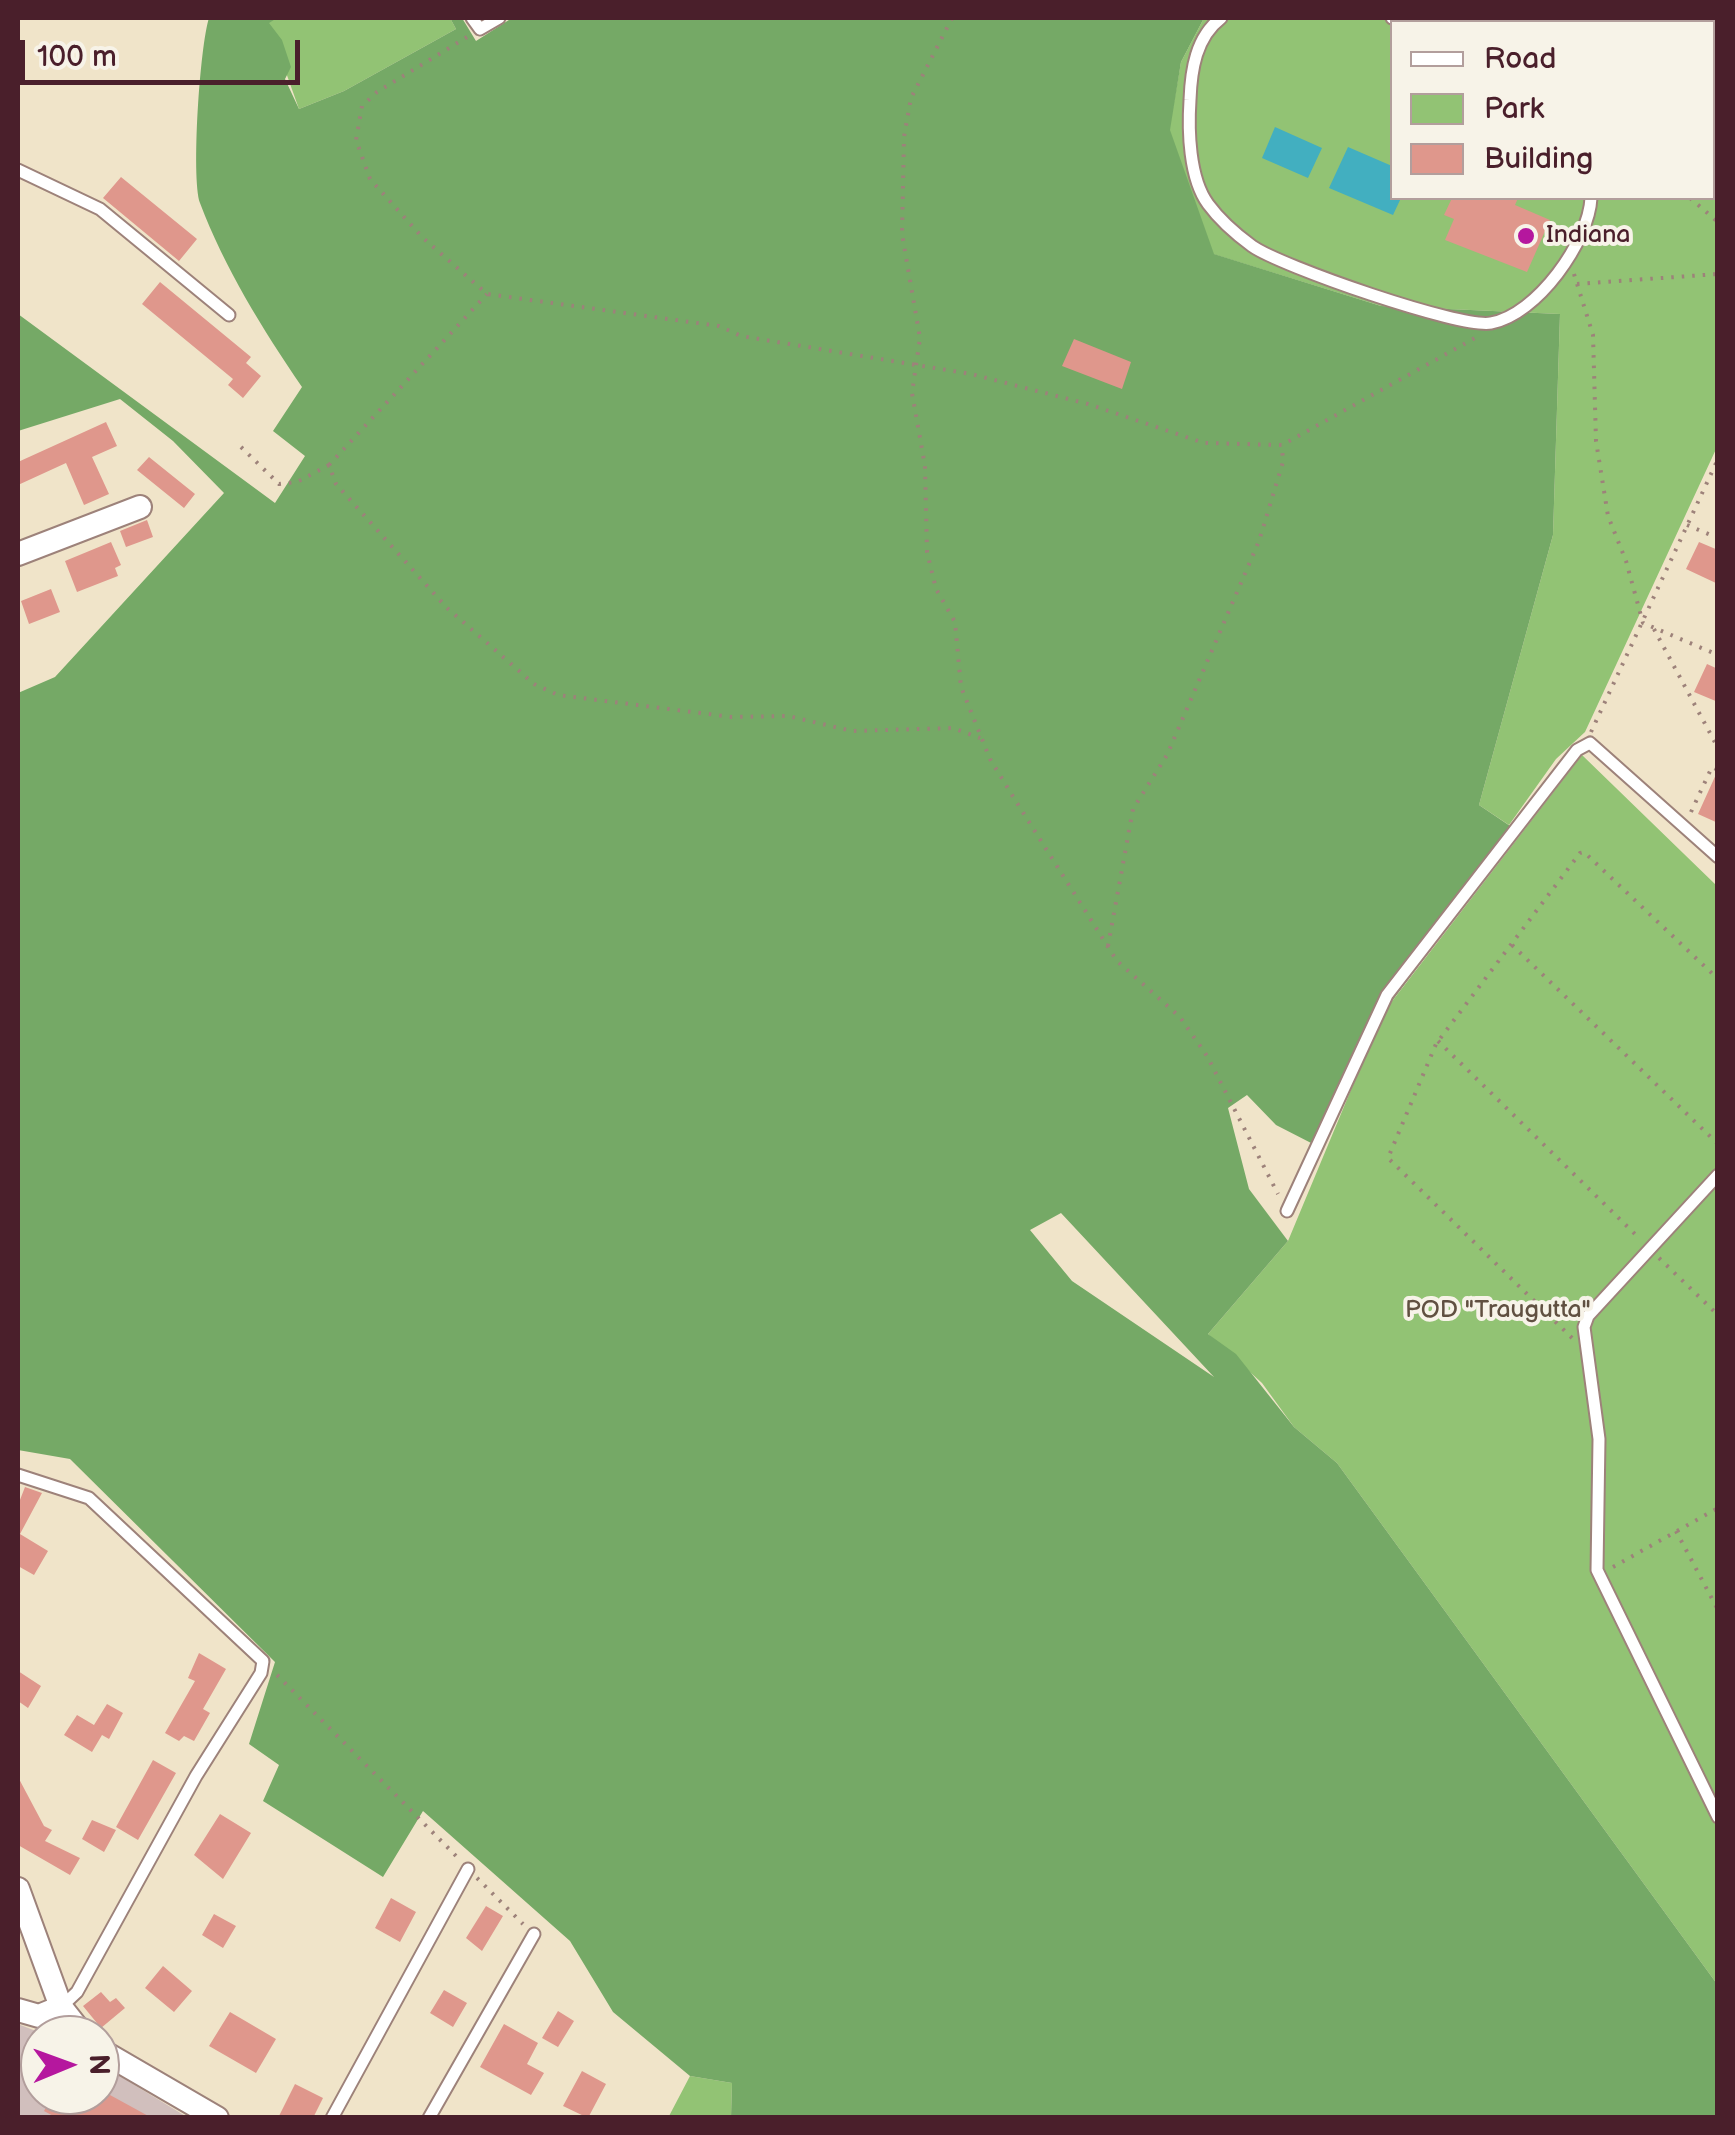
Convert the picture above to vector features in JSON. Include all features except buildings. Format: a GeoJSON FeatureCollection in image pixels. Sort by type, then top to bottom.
{"type":"FeatureCollection","features":[{"type":"Feature","properties":{"kind":"street"},"geometry":{"type":"LineString","coordinates":[[18,554],[140,506]]}},
{"type":"Feature","properties":{"kind":"street"},"geometry":{"type":"LineString","coordinates":[[18,1889],[67,2015]]}},
{"type":"Feature","properties":{"kind":"street"},"geometry":{"type":"LineString","coordinates":[[18,2010],[39,2016],[61,2007]]}},
{"type":"Feature","properties":{"kind":"street"},"geometry":{"type":"LineString","coordinates":[[120,2062],[216,2118]]}},
{"type":"Feature","properties":{"kind":"lane"},"geometry":{"type":"LineString","coordinates":[[472,18],[480,29],[499,18]]}},
{"type":"Feature","properties":{"kind":"lane"},"geometry":{"type":"LineString","coordinates":[[1221,18],[1209,27],[1191,68],[1189,118],[1194,166],[1206,201],[1264,252],[1434,314],[1490,324],[1526,302],[1570,259],[1583,236],[1591,200]]}},
{"type":"Feature","properties":{"kind":"lane"},"geometry":{"type":"LineString","coordinates":[[18,170],[100,209],[228,315]]}},
{"type":"Feature","properties":{"kind":"lane"},"geometry":{"type":"LineString","coordinates":[[1287,1212],[1387,994],[1566,762],[1590,743],[1718,856]]}},
{"type":"Feature","properties":{"kind":"lane"},"geometry":{"type":"LineString","coordinates":[[1718,1176],[1588,1316],[1585,1350],[1599,1439],[1598,1575],[1718,1817]]}},
{"type":"Feature","properties":{"kind":"lane"},"geometry":{"type":"LineString","coordinates":[[18,1475],[89,1498],[263,1661],[261,1673],[196,1776],[77,1992],[61,2007]]}},
{"type":"Feature","properties":{"kind":"lane"},"geometry":{"type":"LineString","coordinates":[[332,2118],[468,1869]]}},
{"type":"Feature","properties":{"kind":"lane"},"geometry":{"type":"LineString","coordinates":[[429,2118],[534,1934]]}},
{"type":"Feature","properties":{"kind":"path"},"geometry":{"type":"LineString","coordinates":[[952,18],[911,98],[904,137],[902,234],[920,338],[912,394],[924,466],[927,552],[936,588],[956,622],[961,687],[980,738],[1117,961],[1180,1018],[1207,1056],[1287,1212]]}},
{"type":"Feature","properties":{"kind":"path"},"geometry":{"type":"LineString","coordinates":[[480,29],[377,92],[362,106],[356,140],[370,179],[422,237],[487,294],[719,326],[741,336],[917,364],[1088,404],[1204,443],[1282,445],[1444,358],[1490,324]]}},
{"type":"Feature","properties":{"kind":"path"},"geometry":{"type":"LineString","coordinates":[[1692,200],[1718,222]]}},
{"type":"Feature","properties":{"kind":"path"},"geometry":{"type":"LineString","coordinates":[[1570,259],[1593,335],[1596,441],[1608,516],[1626,560],[1643,623]]}},
{"type":"Feature","properties":{"kind":"path"},"geometry":{"type":"LineString","coordinates":[[1577,284],[1718,274]]}},
{"type":"Feature","properties":{"kind":"path"},"geometry":{"type":"LineString","coordinates":[[241,447],[279,484],[297,482],[329,465],[487,294]]}},
{"type":"Feature","properties":{"kind":"path"},"geometry":{"type":"LineString","coordinates":[[1108,946],[1133,809],[1167,755],[1259,541],[1283,462],[1282,445]]}},
{"type":"Feature","properties":{"kind":"path"},"geometry":{"type":"LineString","coordinates":[[1590,743],[1592,729],[1718,459]]}},
{"type":"Feature","properties":{"kind":"path"},"geometry":{"type":"LineString","coordinates":[[329,465],[336,484],[446,608],[534,684],[558,694],[732,717],[788,716],[852,731],[954,728],[980,738]]}},
{"type":"Feature","properties":{"kind":"path"},"geometry":{"type":"LineString","coordinates":[[1687,525],[1718,538]]}},
{"type":"Feature","properties":{"kind":"path"},"geometry":{"type":"LineString","coordinates":[[1643,623],[1718,655]]}},
{"type":"Feature","properties":{"kind":"path"},"geometry":{"type":"LineString","coordinates":[[1653,627],[1718,748]]}},
{"type":"Feature","properties":{"kind":"path"},"geometry":{"type":"LineString","coordinates":[[1684,827],[1712,767],[1718,770]]}},
{"type":"Feature","properties":{"kind":"path"},"geometry":{"type":"LineString","coordinates":[[1585,1350],[1388,1163],[1438,1041],[1584,852],[1718,979]]}},
{"type":"Feature","properties":{"kind":"path"},"geometry":{"type":"LineString","coordinates":[[1512,946],[1718,1144]]}},
{"type":"Feature","properties":{"kind":"path"},"geometry":{"type":"LineString","coordinates":[[1438,1041],[1718,1315]]}},
{"type":"Feature","properties":{"kind":"path"},"geometry":{"type":"LineString","coordinates":[[1598,1575],[1718,1508]]}},
{"type":"Feature","properties":{"kind":"path"},"geometry":{"type":"LineString","coordinates":[[1676,1531],[1718,1610]]}},
{"type":"Feature","properties":{"kind":"path"},"geometry":{"type":"LineString","coordinates":[[263,1661],[534,1934]]}},
{"type":"Feature","properties":{"kind":"shaded area"},"geometry":{"type":"Polygon","coordinates":[[[18,2024],[20,2115],[120,2115],[120,2076],[187,2117],[18,2117],[18,2024]]]}},
{"type":"Feature","properties":{"kind":"green space"},"geometry":{"type":"Polygon","coordinates":[[[209,18],[277,18],[269,23],[282,40],[291,67],[285,79],[299,109],[344,91],[456,29],[450,18],[462,18],[476,41],[512,18],[1204,18],[1181,62],[1170,130],[1214,254],[1381,306],[1560,314],[1553,535],[1479,805],[1519,832],[1383,1013],[1330,1135],[1315,1145],[1276,1125],[1247,1095],[1228,1108],[1249,1189],[1288,1241],[1208,1334],[1236,1354],[1294,1427],[1337,1463],[1717,1984],[1717,2117],[731,2117],[732,2083],[690,2076],[613,2012],[570,1941],[423,1811],[383,1877],[263,1801],[279,1765],[249,1744],[275,1662],[70,1459],[18,1450],[18,693],[55,677],[224,493],[173,441],[120,399],[18,431],[18,314],[275,503],[305,456],[273,431],[302,387],[245,298],[200,203],[197,140],[209,18]],[[1061,1213],[1030,1230],[1072,1281],[1214,1377],[1061,1213]]]}},
{"type":"Feature","properties":{"kind":"green space"},"geometry":{"type":"Polygon","coordinates":[[[277,18],[450,18],[456,29],[344,91],[299,109],[268,22],[277,18]]]}},
{"type":"Feature","properties":{"kind":"green space"},"geometry":{"type":"Polygon","coordinates":[[[1204,18],[1717,18],[1717,447],[1585,732],[1556,759],[1509,825],[1479,805],[1553,535],[1560,314],[1381,306],[1213,254],[1169,130],[1181,62],[1204,18]]]}},
{"type":"Feature","properties":{"kind":"green space","name":"POD \"Traugutta\""},"geometry":{"type":"Polygon","coordinates":[[[1582,755],[1717,886],[1717,1984],[1337,1463],[1294,1427],[1262,1383],[1208,1334],[1288,1241],[1383,1013],[1582,755]]]}},
{"type":"Feature","properties":{"kind":"green space"},"geometry":{"type":"Polygon","coordinates":[[[690,2076],[732,2083],[731,2117],[668,2118],[690,2076]]]}},
{"type":"Feature","properties":{"kind":"water"},"geometry":{"type":"Polygon","coordinates":[[[1275,127],[1322,148],[1308,178],[1262,158],[1275,127]]]}},
{"type":"Feature","properties":{"kind":"water"},"geometry":{"type":"Polygon","coordinates":[[[1348,147],[1390,165],[1390,200],[1400,200],[1393,215],[1329,188],[1348,147]]]}},
{"type":"Feature","properties":{"kind":"place","name":"Indiana"},"geometry":{"type":"Point","coordinates":[1526,236]}}]}
